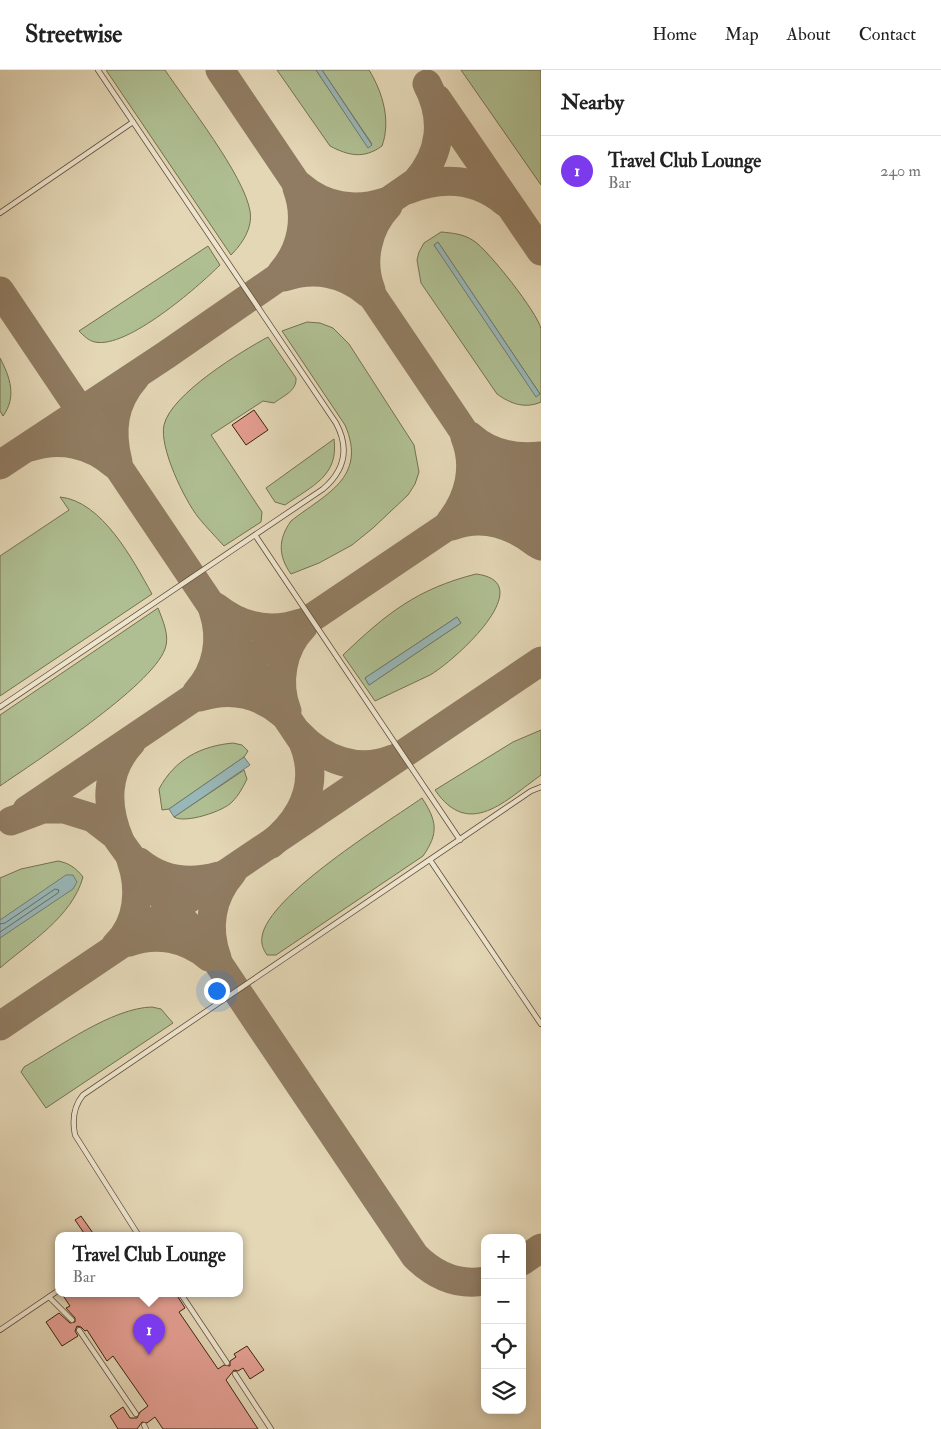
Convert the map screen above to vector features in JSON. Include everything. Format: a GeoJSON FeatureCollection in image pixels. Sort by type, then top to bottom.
{"type":"FeatureCollection","features":[{"type":"Feature","properties":{"kind":"lane"},"geometry":{"type":"LineString","coordinates":[[0,707],[332,481],[342,466],[343,439],[336,423],[98,70]]}},
{"type":"Feature","properties":{"kind":"lane"},"geometry":{"type":"LineString","coordinates":[[0,213],[133,122]]}},
{"type":"Feature","properties":{"kind":"lane"},"geometry":{"type":"LineString","coordinates":[[255,535],[460,840]]}},
{"type":"Feature","properties":{"kind":"lane"},"geometry":{"type":"LineString","coordinates":[[136,1232],[75,1135],[73,1117],[78,1101],[90,1088],[531,791],[541,787]]}},
{"type":"Feature","properties":{"kind":"lane"},"geometry":{"type":"LineString","coordinates":[[430,860],[541,1024]]}},
{"type":"Feature","properties":{"kind":"lane"},"geometry":{"type":"LineString","coordinates":[[0,1330],[55,1293]]}},
{"type":"Feature","properties":{"kind":"lane"},"geometry":{"type":"LineString","coordinates":[[49,1297],[72,1320]]}},
{"type":"Feature","properties":{"kind":"lane"},"geometry":{"type":"LineString","coordinates":[[183,1297],[227,1363]]}},
{"type":"Feature","properties":{"kind":"lane"},"geometry":{"type":"LineString","coordinates":[[80,1330],[136,1414]]}},
{"type":"Feature","properties":{"kind":"lane"},"geometry":{"type":"LineString","coordinates":[[234,1374],[272,1429]]}},
{"type":"Feature","properties":{"kind":"green space"},"geometry":{"type":"Polygon","coordinates":[[[106,70],[165,70],[213,139],[237,178],[246,196],[250,211],[250,224],[246,235],[231,255],[106,70]]]}},
{"type":"Feature","properties":{"kind":"green space"},"geometry":{"type":"Polygon","coordinates":[[[277,70],[316,70],[368,147],[372,144],[322,70],[369,70],[382,98],[386,117],[385,136],[382,146],[369,153],[356,155],[330,146],[277,70]]]}},
{"type":"Feature","properties":{"kind":"green space"},"geometry":{"type":"Polygon","coordinates":[[[461,70],[541,70],[541,185],[461,70]]]}},
{"type":"Feature","properties":{"kind":"green space"},"geometry":{"type":"Polygon","coordinates":[[[441,232],[466,237],[481,247],[512,282],[538,321],[541,329],[541,402],[529,405],[518,404],[497,394],[421,283],[417,260],[424,243],[441,232]],[[438,242],[434,245],[540,394],[438,242]]]}},
{"type":"Feature","properties":{"kind":"green space"},"geometry":{"type":"Polygon","coordinates":[[[208,246],[220,265],[179,301],[143,327],[109,342],[95,342],[79,331],[208,246]]]}},
{"type":"Feature","properties":{"kind":"green space"},"geometry":{"type":"Polygon","coordinates":[[[307,322],[320,323],[333,328],[349,344],[414,445],[419,472],[415,484],[408,495],[352,545],[319,563],[291,574],[284,561],[281,548],[287,528],[291,521],[329,493],[339,483],[347,472],[351,459],[351,443],[345,425],[282,331],[307,322]]]}},
{"type":"Feature","properties":{"kind":"green space"},"geometry":{"type":"Polygon","coordinates":[[[268,337],[296,378],[296,383],[289,393],[274,403],[263,401],[211,435],[262,512],[261,522],[224,546],[192,509],[180,486],[165,446],[164,425],[169,413],[193,387],[242,352],[268,337]]]}},
{"type":"Feature","properties":{"kind":"green space"},"geometry":{"type":"Polygon","coordinates":[[[0,358],[7,372],[11,394],[10,402],[3,416],[0,411],[0,358]]]}},
{"type":"Feature","properties":{"kind":"green space"},"geometry":{"type":"Polygon","coordinates":[[[334,439],[332,462],[322,479],[285,505],[275,502],[266,488],[334,439]]]}},
{"type":"Feature","properties":{"kind":"green space"},"geometry":{"type":"Polygon","coordinates":[[[60,497],[75,501],[103,520],[126,549],[152,594],[0,696],[0,556],[69,510],[60,497]]]}},
{"type":"Feature","properties":{"kind":"green space"},"geometry":{"type":"Polygon","coordinates":[[[476,574],[494,580],[500,591],[497,606],[487,622],[473,639],[442,667],[430,675],[375,701],[343,655],[374,627],[404,604],[455,580],[476,574]],[[457,617],[365,678],[369,685],[461,623],[457,617]]]}},
{"type":"Feature","properties":{"kind":"green space"},"geometry":{"type":"Polygon","coordinates":[[[158,608],[167,639],[165,649],[155,665],[138,683],[91,722],[0,786],[0,715],[158,608]]]}},
{"type":"Feature","properties":{"kind":"green space"},"geometry":{"type":"Polygon","coordinates":[[[541,730],[541,775],[501,804],[488,811],[474,814],[461,812],[448,805],[435,790],[513,742],[541,730]]]}},
{"type":"Feature","properties":{"kind":"green space"},"geometry":{"type":"Polygon","coordinates":[[[233,743],[242,745],[248,751],[244,757],[169,809],[162,810],[159,789],[165,779],[181,762],[210,747],[233,743]]]}},
{"type":"Feature","properties":{"kind":"green space"},"geometry":{"type":"Polygon","coordinates":[[[244,770],[247,779],[237,797],[228,806],[195,818],[179,819],[174,817],[244,770]]]}},
{"type":"Feature","properties":{"kind":"green space"},"geometry":{"type":"Polygon","coordinates":[[[422,798],[431,814],[434,827],[432,840],[423,856],[276,955],[267,955],[262,937],[269,920],[284,901],[331,861],[422,798]]]}},
{"type":"Feature","properties":{"kind":"green space"},"geometry":{"type":"Polygon","coordinates":[[[58,861],[72,866],[83,877],[78,891],[60,917],[49,928],[0,968],[0,878],[21,869],[58,861]]]}},
{"type":"Feature","properties":{"kind":"green space"},"geometry":{"type":"Polygon","coordinates":[[[152,1007],[161,1009],[173,1023],[46,1108],[21,1072],[24,1067],[69,1039],[103,1021],[136,1009],[152,1007]]]}},
{"type":"Feature","properties":{"kind":"water"},"geometry":{"type":"Polygon","coordinates":[[[316,70],[322,70],[372,145],[368,148],[316,70]]]}},
{"type":"Feature","properties":{"kind":"water"},"geometry":{"type":"Polygon","coordinates":[[[438,242],[540,394],[536,397],[434,245],[438,242]]]}},
{"type":"Feature","properties":{"kind":"water"},"geometry":{"type":"Polygon","coordinates":[[[457,617],[461,623],[369,685],[365,678],[457,617]]]}},
{"type":"Feature","properties":{"kind":"water"},"geometry":{"type":"Polygon","coordinates":[[[244,757],[250,765],[174,817],[169,809],[244,757]]]}},
{"type":"Feature","properties":{"kind":"water"},"geometry":{"type":"Polygon","coordinates":[[[66,875],[73,875],[77,882],[73,889],[0,938],[0,920],[66,875]]]}},
{"type":"Feature","properties":{"kind":"building"},"geometry":{"type":"Polygon","coordinates":[[[254,410],[268,430],[246,445],[232,425],[254,410]]]}},
{"type":"Feature","properties":{"kind":"building"},"geometry":{"type":"Polygon","coordinates":[[[81,1216],[92,1232],[83,1232],[75,1220],[81,1216]]]}},
{"type":"Feature","properties":{"kind":"building"},"geometry":{"type":"Polygon","coordinates":[[[64,1297],[178,1297],[185,1308],[179,1312],[218,1369],[224,1365],[230,1366],[230,1361],[236,1357],[234,1354],[247,1346],[264,1370],[250,1379],[243,1368],[238,1371],[234,1370],[226,1380],[258,1429],[163,1429],[155,1417],[147,1423],[142,1422],[137,1429],[118,1429],[110,1416],[123,1407],[130,1418],[137,1418],[140,1412],[148,1406],[113,1356],[107,1361],[87,1330],[85,1331],[77,1326],[75,1331],[78,1336],[62,1346],[46,1322],[59,1313],[70,1323],[75,1322],[75,1318],[66,1308],[70,1306],[64,1297]]]}},
{"type":"Feature","properties":{"kind":"taxiway"},"geometry":{"type":"LineString","coordinates":[[220,70],[541,546]]}},
{"type":"Feature","properties":{"kind":"taxiway"},"geometry":{"type":"LineString","coordinates":[[0,465],[166,355],[416,182],[425,171],[431,159],[438,135],[437,110],[427,84]]}},
{"type":"Feature","properties":{"kind":"taxiway"},"geometry":{"type":"LineString","coordinates":[[437,99],[541,251]]}},
{"type":"Feature","properties":{"kind":"taxiway"},"geometry":{"type":"LineString","coordinates":[[407,190],[433,183],[458,182],[482,188],[505,202]]}},
{"type":"Feature","properties":{"kind":"taxiway"},"geometry":{"type":"LineString","coordinates":[[300,186],[319,199],[340,206],[362,207],[385,202]]}},
{"type":"Feature","properties":{"kind":"taxiway"},"geometry":{"type":"LineString","coordinates":[[282,272],[294,253],[301,232],[302,210],[297,188]]}},
{"type":"Feature","properties":{"kind":"taxiway"},"geometry":{"type":"LineString","coordinates":[[371,290],[366,268],[370,235],[375,224],[388,206]]}},
{"type":"Feature","properties":{"kind":"taxiway"},"geometry":{"type":"LineString","coordinates":[[284,277],[306,272],[328,273],[349,280],[368,293]]}},
{"type":"Feature","properties":{"kind":"taxiway"},"geometry":{"type":"LineString","coordinates":[[0,291],[303,742],[310,771],[306,798],[300,811],[283,834],[271,844]]}},
{"type":"Feature","properties":{"kind":"taxiway"},"geometry":{"type":"LineString","coordinates":[[118,462],[114,439],[115,418],[122,397],[135,378]]}},
{"type":"Feature","properties":{"kind":"taxiway"},"geometry":{"type":"LineString","coordinates":[[470,436],[486,447],[503,454],[521,457],[541,456]]}},
{"type":"Feature","properties":{"kind":"taxiway"},"geometry":{"type":"LineString","coordinates":[[450,522],[462,503],[471,471],[469,448],[465,437]]}},
{"type":"Feature","properties":{"kind":"taxiway"},"geometry":{"type":"LineString","coordinates":[[30,447],[53,443],[75,444],[105,457],[114,464]]}},
{"type":"Feature","properties":{"kind":"taxiway"},"geometry":{"type":"LineString","coordinates":[[27,810],[541,463]]}},
{"type":"Feature","properties":{"kind":"taxiway"},"geometry":{"type":"LineString","coordinates":[[540,541],[537,534],[534,510],[541,480]]}},
{"type":"Feature","properties":{"kind":"taxiway"},"geometry":{"type":"LineString","coordinates":[[452,526],[475,521],[497,523],[518,531],[537,544]]}},
{"type":"Feature","properties":{"kind":"taxiway"},"geometry":{"type":"LineString","coordinates":[[216,607],[236,619],[257,626],[279,628],[301,623]]}},
{"type":"Feature","properties":{"kind":"taxiway"},"geometry":{"type":"LineString","coordinates":[[197,692],[209,674],[216,654],[218,632],[213,610]]}},
{"type":"Feature","properties":{"kind":"taxiway"},"geometry":{"type":"LineString","coordinates":[[287,711],[282,689],[283,666],[290,645],[303,627]]}},
{"type":"Feature","properties":{"kind":"taxiway"},"geometry":{"type":"LineString","coordinates":[[0,1026],[541,661]]}},
{"type":"Feature","properties":{"kind":"taxiway"},"geometry":{"type":"LineString","coordinates":[[200,697],[222,693],[243,694],[263,701],[282,713]]}},
{"type":"Feature","properties":{"kind":"taxiway"},"geometry":{"type":"LineString","coordinates":[[298,733],[318,750],[342,761],[367,765],[393,759]]}},
{"type":"Feature","properties":{"kind":"taxiway"},"geometry":{"type":"LineString","coordinates":[[120,841],[112,815],[110,790],[116,765],[131,743]]}},
{"type":"Feature","properties":{"kind":"taxiway"},"geometry":{"type":"LineString","coordinates":[[11,821],[43,809],[64,809],[93,818],[115,835],[149,882],[208,948],[415,1256],[430,1269],[447,1278],[465,1282],[481,1281]]}},
{"type":"Feature","properties":{"kind":"taxiway"},"geometry":{"type":"LineString","coordinates":[[116,945],[124,936],[136,905],[136,882],[131,860]]}},
{"type":"Feature","properties":{"kind":"taxiway"},"geometry":{"type":"LineString","coordinates":[[139,862],[157,873],[177,879],[198,880],[219,876]]}},
{"type":"Feature","properties":{"kind":"taxiway"},"geometry":{"type":"LineString","coordinates":[[217,958],[212,935],[212,913],[219,892],[232,873]]}},
{"type":"Feature","properties":{"kind":"taxiway"},"geometry":{"type":"LineString","coordinates":[[129,942],[150,937],[161,937],[191,945],[209,957]]}},
{"type":"Feature","properties":{"kind":"taxiway"},"geometry":{"type":"LineString","coordinates":[[526,1258],[541,1248]]}},
{"type":"Feature","properties":{"kind":"place","name":"Travel Club Lounge"},"geometry":{"type":"Point","coordinates":[149,1355]}}]}
